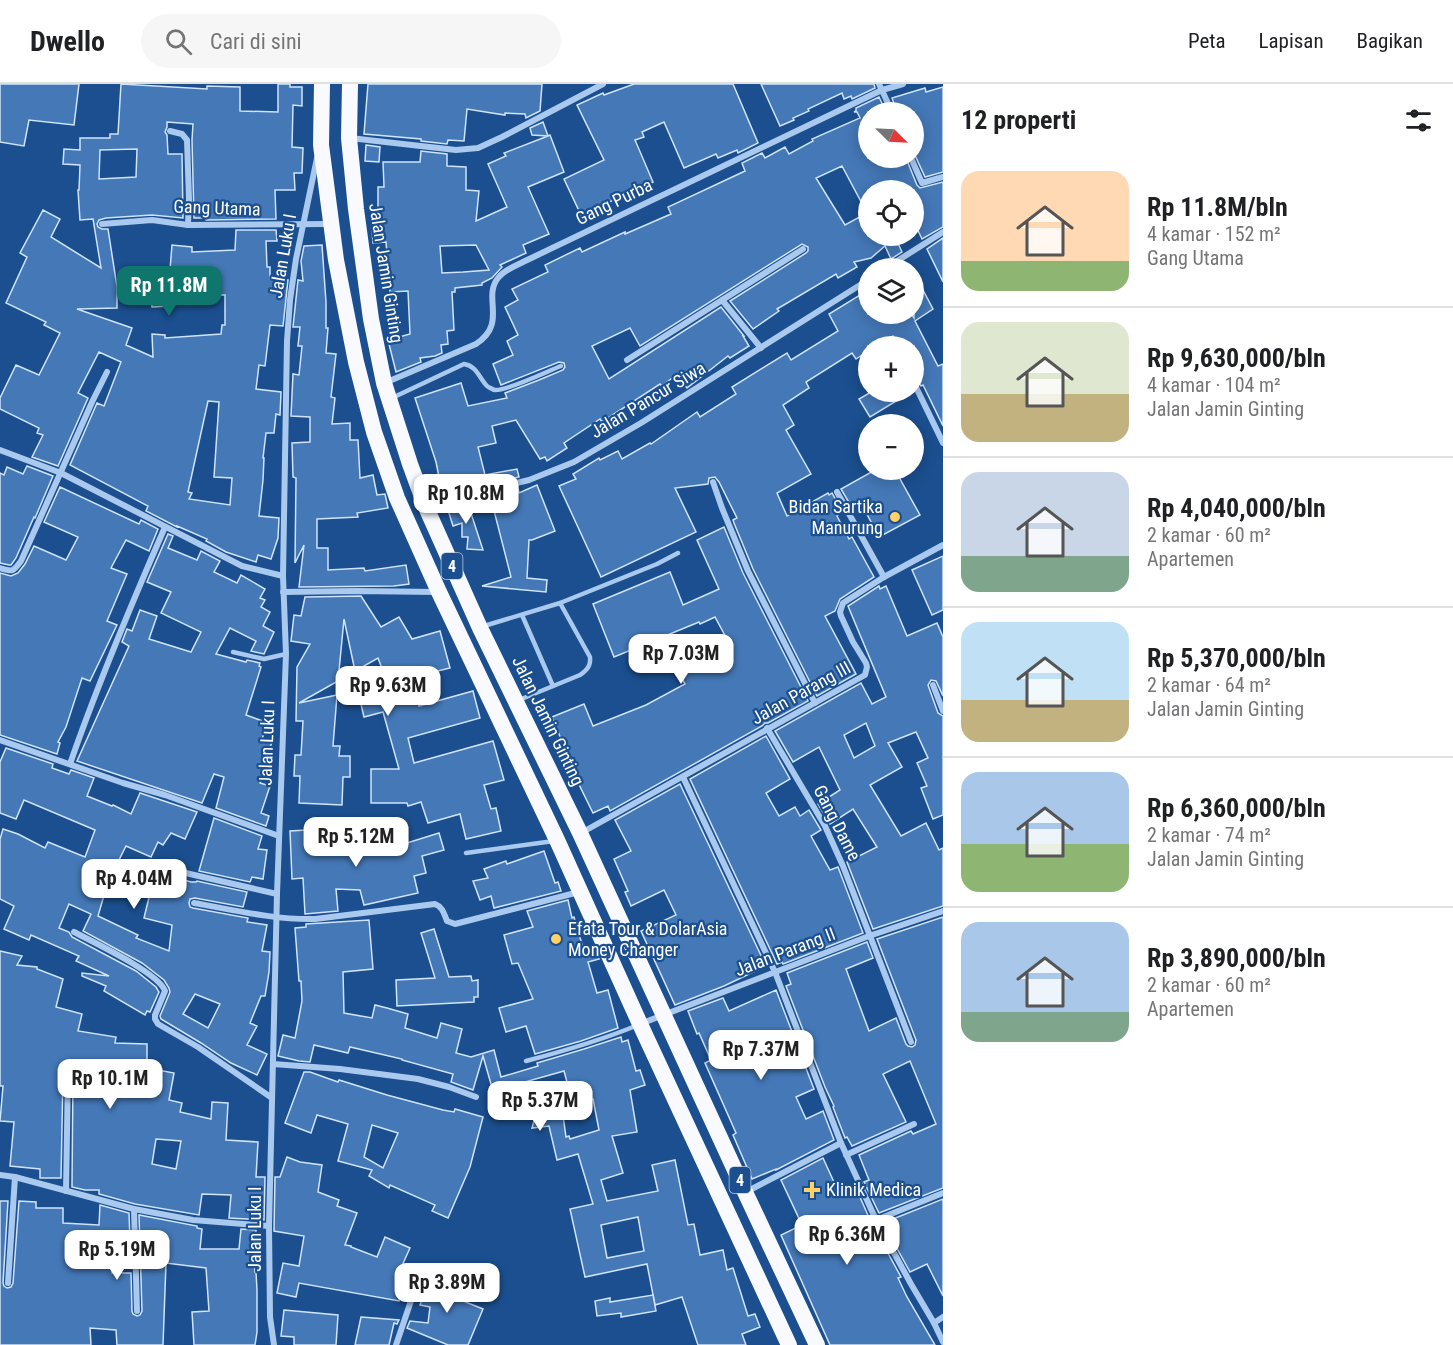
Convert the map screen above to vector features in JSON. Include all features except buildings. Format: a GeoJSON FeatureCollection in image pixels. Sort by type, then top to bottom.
{"type":"FeatureCollection","features":[{"type":"Feature","properties":{"kind":"highway","name":"4"},"geometry":{"type":"LineString","coordinates":[[322,84],[321,145],[331,224],[356,362],[374,432],[397,498],[789,1345]]}},
{"type":"Feature","properties":{"kind":"highway","name":"Jalan Jamin Ginting"},"geometry":{"type":"LineString","coordinates":[[350,84],[349,138],[371,318],[384,383],[425,505],[480,628],[580,833],[817,1345]]}},
{"type":"Feature","properties":{"kind":"street"},"geometry":{"type":"LineString","coordinates":[[349,138],[456,150],[478,148],[603,84]]}},
{"type":"Feature","properties":{"kind":"street","name":"Gang Purba"},"geometry":{"type":"LineString","coordinates":[[384,383],[484,339],[494,317],[493,287],[505,272],[881,87],[903,84]]}},
{"type":"Feature","properties":{"kind":"street"},"geometry":{"type":"LineString","coordinates":[[881,87],[888,102]]}},
{"type":"Feature","properties":{"kind":"street"},"geometry":{"type":"LineString","coordinates":[[170,131],[182,134],[187,140],[188,225]]}},
{"type":"Feature","properties":{"kind":"street","name":"Jalan Luku I"},"geometry":{"type":"LineString","coordinates":[[274,1345],[270,1317],[269,1226],[277,894],[286,654],[282,576],[287,341],[290,300],[303,224],[321,145]]}},
{"type":"Feature","properties":{"kind":"street"},"geometry":{"type":"LineString","coordinates":[[915,168],[922,183],[943,177]]}},
{"type":"Feature","properties":{"kind":"street","name":"Gang Utama"},"geometry":{"type":"LineString","coordinates":[[102,224],[152,220],[188,225],[331,224]]}},
{"type":"Feature","properties":{"kind":"street"},"geometry":{"type":"LineString","coordinates":[[902,258],[943,232]]}},
{"type":"Feature","properties":{"kind":"street"},"geometry":{"type":"LineString","coordinates":[[627,360],[803,249]]}},
{"type":"Feature","properties":{"kind":"street","name":"Jalan Pancur Siwa"},"geometry":{"type":"LineString","coordinates":[[425,505],[529,480],[574,462],[641,423],[858,286]]}},
{"type":"Feature","properties":{"kind":"street"},"geometry":{"type":"LineString","coordinates":[[722,300],[760,348]]}},
{"type":"Feature","properties":{"kind":"street"},"geometry":{"type":"LineString","coordinates":[[0,568],[10,572],[21,561],[107,372]]}},
{"type":"Feature","properties":{"kind":"street"},"geometry":{"type":"LineString","coordinates":[[923,402],[943,443]]}},
{"type":"Feature","properties":{"kind":"street"},"geometry":{"type":"LineString","coordinates":[[0,450],[61,473],[243,566],[282,576]]}},
{"type":"Feature","properties":{"kind":"street"},"geometry":{"type":"LineString","coordinates":[[713,482],[748,571],[815,703]]}},
{"type":"Feature","properties":{"kind":"street"},"geometry":{"type":"LineString","coordinates":[[837,492],[884,577]]}},
{"type":"Feature","properties":{"kind":"street"},"geometry":{"type":"LineString","coordinates":[[70,764],[111,652],[165,527]]}},
{"type":"Feature","properties":{"kind":"street","name":"Jalan Parang III"},"geometry":{"type":"LineString","coordinates":[[580,833],[865,675],[867,667],[841,616],[841,606],[846,600],[884,577],[943,545]]}},
{"type":"Feature","properties":{"kind":"street"},"geometry":{"type":"LineString","coordinates":[[284,592],[439,592]]}},
{"type":"Feature","properties":{"kind":"street"},"geometry":{"type":"LineString","coordinates":[[933,685],[943,711]]}},
{"type":"Feature","properties":{"kind":"street","name":"Gang Dame"},"geometry":{"type":"LineString","coordinates":[[767,728],[825,826],[843,866],[911,1042]]}},
{"type":"Feature","properties":{"kind":"street"},"geometry":{"type":"LineString","coordinates":[[0,740],[279,836]]}},
{"type":"Feature","properties":{"kind":"street"},"geometry":{"type":"LineString","coordinates":[[683,777],[775,972],[846,1155],[876,1220],[943,1342]]}},
{"type":"Feature","properties":{"kind":"street"},"geometry":{"type":"LineString","coordinates":[[155,866],[277,894]]}},
{"type":"Feature","properties":{"kind":"street"},"geometry":{"type":"LineString","coordinates":[[194,903],[299,920],[435,904],[442,909],[447,921],[455,924],[580,892]]}},
{"type":"Feature","properties":{"kind":"street","name":"Jalan Parang II"},"geometry":{"type":"LineString","coordinates":[[640,1024],[869,936],[943,911]]}},
{"type":"Feature","properties":{"kind":"street"},"geometry":{"type":"LineString","coordinates":[[74,932],[143,970],[161,984],[165,992],[154,1019],[158,1024],[198,1047],[272,1098]]}},
{"type":"Feature","properties":{"kind":"street"},"geometry":{"type":"LineString","coordinates":[[273,1064],[340,1069],[418,1079],[476,1097]]}},
{"type":"Feature","properties":{"kind":"street"},"geometry":{"type":"LineString","coordinates":[[66,1191],[68,1074]]}},
{"type":"Feature","properties":{"kind":"street"},"geometry":{"type":"LineString","coordinates":[[846,1155],[914,1124]]}},
{"type":"Feature","properties":{"kind":"street"},"geometry":{"type":"LineString","coordinates":[[745,1192],[841,1143]]}},
{"type":"Feature","properties":{"kind":"street"},"geometry":{"type":"LineString","coordinates":[[0,1175],[134,1209],[193,1220],[269,1226]]}},
{"type":"Feature","properties":{"kind":"street"},"geometry":{"type":"LineString","coordinates":[[8,1283],[15,1177]]}},
{"type":"Feature","properties":{"kind":"street"},"geometry":{"type":"LineString","coordinates":[[876,1220],[943,1193]]}},
{"type":"Feature","properties":{"kind":"street"},"geometry":{"type":"LineString","coordinates":[[134,1209],[137,1311]]}},
{"type":"Feature","properties":{"kind":"street"},"geometry":{"type":"LineString","coordinates":[[396,1345],[414,1292]]}},
{"type":"Feature","properties":{"kind":"street"},"geometry":{"type":"LineString","coordinates":[[934,1323],[943,1317]]}},
{"type":"Feature","properties":{"kind":"lane"},"geometry":{"type":"LineString","coordinates":[[389,400],[464,364],[475,369],[487,387],[495,390],[513,386],[561,366]]}},
{"type":"Feature","properties":{"kind":"lane"},"geometry":{"type":"LineString","coordinates":[[480,628],[560,603],[678,554]]}},
{"type":"Feature","properties":{"kind":"lane"},"geometry":{"type":"LineString","coordinates":[[516,701],[580,675],[591,663],[590,657],[560,603]]}},
{"type":"Feature","properties":{"kind":"lane"},"geometry":{"type":"LineString","coordinates":[[522,615],[553,686]]}},
{"type":"Feature","properties":{"kind":"lane"},"geometry":{"type":"LineString","coordinates":[[233,652],[264,659],[286,654]]}},
{"type":"Feature","properties":{"kind":"lane"},"geometry":{"type":"LineString","coordinates":[[466,853],[557,840]]}},
{"type":"Feature","properties":{"kind":"lane"},"geometry":{"type":"LineString","coordinates":[[526,1061],[572,1049],[640,1024]]}},
{"type":"Feature","properties":{"kind":"place","name":"Bidan Sartika Manurung"},"geometry":{"type":"Point","coordinates":[895,517]}},
{"type":"Feature","properties":{"kind":"place","name":"Efata Tour & DolarAsia Money Changer"},"geometry":{"type":"Point","coordinates":[556,939]}},
{"type":"Feature","properties":{"kind":"place","name":"Klinik Medica"},"geometry":{"type":"Point","coordinates":[812,1190]}}]}
